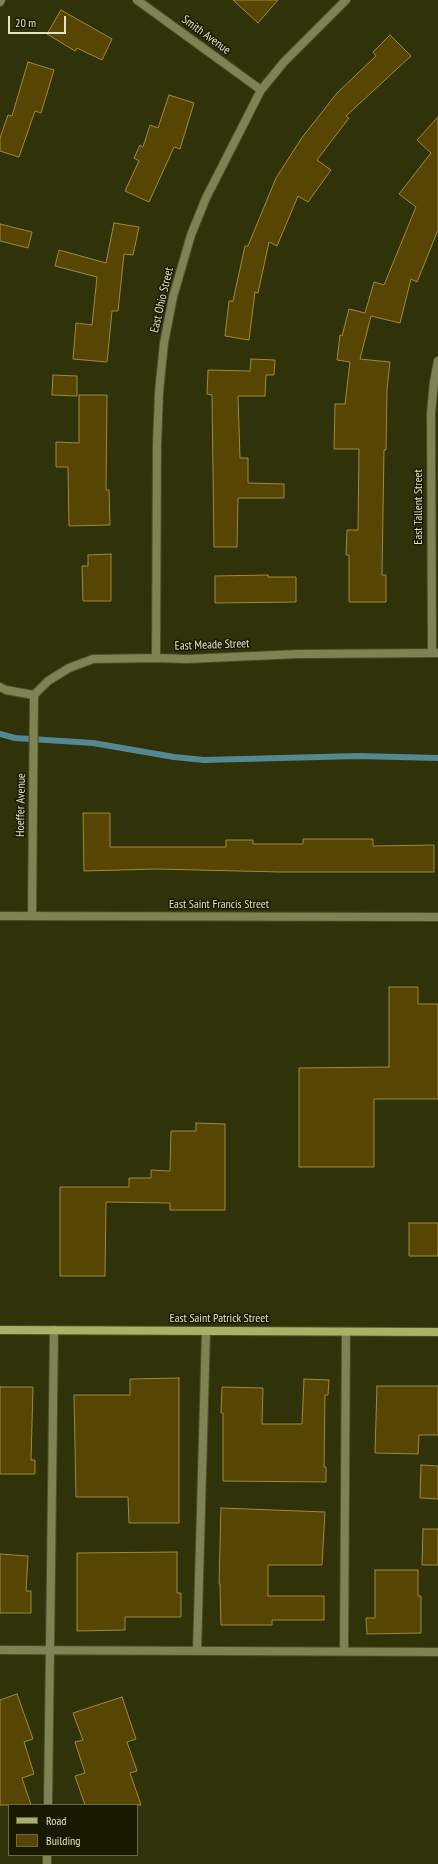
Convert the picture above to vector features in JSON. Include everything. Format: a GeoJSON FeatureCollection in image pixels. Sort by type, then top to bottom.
{"type":"FeatureCollection","features":[{"type":"Feature","properties":{"kind":"main road","name":"East Saint Patrick Street"},"geometry":{"type":"LineString","coordinates":[[0,1330],[438,1332]]}},
{"type":"Feature","properties":{"kind":"street","name":"Smith Avenue"},"geometry":{"type":"LineString","coordinates":[[137,0],[261,90]]}},
{"type":"Feature","properties":{"kind":"street","name":"East Ohio Street"},"geometry":{"type":"LineString","coordinates":[[156,658],[157,438],[164,350],[173,297],[191,235],[206,198],[261,90],[284,62],[346,0]]}},
{"type":"Feature","properties":{"kind":"street","name":"East Tallent Street"},"geometry":{"type":"LineString","coordinates":[[435,653],[431,413],[438,361]]}},
{"type":"Feature","properties":{"kind":"street","name":"East Meade Street"},"geometry":{"type":"LineString","coordinates":[[34,696],[48,681],[59,674],[69,668],[93,660],[156,658],[187,660],[298,654],[435,653]]}},
{"type":"Feature","properties":{"kind":"street"},"geometry":{"type":"LineString","coordinates":[[0,686],[6,690],[34,696]]}},
{"type":"Feature","properties":{"kind":"street","name":"Hoeffer Avenue"},"geometry":{"type":"LineString","coordinates":[[32,916],[34,696]]}},
{"type":"Feature","properties":{"kind":"street","name":"East Saint Francis Street"},"geometry":{"type":"LineString","coordinates":[[0,916],[438,918]]}},
{"type":"Feature","properties":{"kind":"street"},"geometry":{"type":"LineString","coordinates":[[48,1804],[54,1330]]}},
{"type":"Feature","properties":{"kind":"street"},"geometry":{"type":"LineString","coordinates":[[197,1651],[206,1331]]}},
{"type":"Feature","properties":{"kind":"street"},"geometry":{"type":"LineString","coordinates":[[344,1652],[346,1332]]}},
{"type":"Feature","properties":{"kind":"street"},"geometry":{"type":"LineString","coordinates":[[0,1650],[438,1652]]}},
{"type":"Feature","properties":{"kind":"building"},"geometry":{"type":"Polygon","coordinates":[[[233,0],[278,0],[258,23],[233,0]]]}},
{"type":"Feature","properties":{"kind":"building"},"geometry":{"type":"Polygon","coordinates":[[[61,10],[112,39],[102,60],[77,48],[75,51],[47,34],[61,10]]]}},
{"type":"Feature","properties":{"kind":"building"},"geometry":{"type":"Polygon","coordinates":[[[390,35],[411,56],[346,116],[349,118],[317,160],[331,170],[308,202],[298,196],[277,246],[269,242],[258,293],[255,292],[249,340],[225,336],[229,301],[233,301],[245,246],[248,246],[276,178],[301,139],[337,93],[376,56],[373,52],[390,35]]]}},
{"type":"Feature","properties":{"kind":"building"},"geometry":{"type":"Polygon","coordinates":[[[28,62],[54,70],[41,113],[35,111],[19,157],[0,151],[0,138],[8,115],[12,116],[28,62]]]}},
{"type":"Feature","properties":{"kind":"building"},"geometry":{"type":"Polygon","coordinates":[[[169,95],[194,103],[180,149],[174,147],[149,202],[125,191],[139,161],[134,158],[140,145],[143,147],[150,125],[158,128],[169,95]]]}},
{"type":"Feature","properties":{"kind":"building"},"geometry":{"type":"Polygon","coordinates":[[[438,117],[438,230],[417,282],[411,279],[400,323],[371,316],[360,359],[390,362],[387,390],[386,450],[384,450],[382,575],[386,575],[386,602],[349,602],[349,555],[346,555],[347,530],[358,530],[359,449],[334,449],[335,404],[345,404],[350,362],[337,360],[340,335],[342,336],[349,309],[365,313],[374,282],[384,285],[416,207],[399,194],[431,153],[417,140],[438,117]]]}},
{"type":"Feature","properties":{"kind":"building"},"geometry":{"type":"Polygon","coordinates":[[[114,223],[139,227],[133,255],[124,254],[118,311],[112,311],[107,362],[73,359],[76,323],[92,325],[97,277],[55,266],[59,250],[106,263],[114,223]]]}},
{"type":"Feature","properties":{"kind":"building"},"geometry":{"type":"Polygon","coordinates":[[[0,224],[32,232],[28,248],[0,241],[0,224]]]}},
{"type":"Feature","properties":{"kind":"building"},"geometry":{"type":"Polygon","coordinates":[[[251,359],[275,360],[274,375],[266,375],[265,396],[238,396],[240,458],[248,458],[248,483],[284,484],[284,498],[238,498],[237,547],[214,547],[212,395],[207,394],[208,370],[250,371],[251,359]]]}},
{"type":"Feature","properties":{"kind":"building"},"geometry":{"type":"Polygon","coordinates":[[[53,375],[77,376],[77,396],[52,395],[53,375]]]}},
{"type":"Feature","properties":{"kind":"building"},"geometry":{"type":"Polygon","coordinates":[[[79,395],[107,395],[106,490],[109,490],[110,525],[69,526],[68,467],[56,467],[56,442],[79,443],[79,395]]]}},
{"type":"Feature","properties":{"kind":"building"},"geometry":{"type":"Polygon","coordinates":[[[111,554],[111,601],[83,601],[82,566],[88,566],[88,555],[111,554]]]}},
{"type":"Feature","properties":{"kind":"building"},"geometry":{"type":"Polygon","coordinates":[[[268,575],[268,577],[296,577],[296,602],[215,603],[215,576],[268,575]]]}},
{"type":"Feature","properties":{"kind":"building"},"geometry":{"type":"Polygon","coordinates":[[[83,813],[110,813],[110,847],[226,847],[226,840],[253,840],[253,844],[303,844],[303,839],[373,839],[373,846],[434,845],[434,872],[280,872],[157,869],[84,871],[83,813]]]}},
{"type":"Feature","properties":{"kind":"building"},"geometry":{"type":"Polygon","coordinates":[[[389,987],[418,987],[418,1004],[438,1004],[438,1099],[374,1099],[374,1167],[299,1167],[299,1068],[389,1067],[389,987]]]}},
{"type":"Feature","properties":{"kind":"building"},"geometry":{"type":"Polygon","coordinates":[[[196,1123],[225,1124],[225,1210],[170,1210],[170,1203],[106,1202],[105,1276],[60,1276],[60,1187],[129,1187],[129,1178],[151,1178],[151,1170],[170,1171],[171,1131],[196,1131],[196,1123]]]}},
{"type":"Feature","properties":{"kind":"building"},"geometry":{"type":"Polygon","coordinates":[[[409,1223],[438,1223],[438,1256],[409,1256],[409,1223]]]}},
{"type":"Feature","properties":{"kind":"building"},"geometry":{"type":"Polygon","coordinates":[[[179,1378],[179,1523],[129,1523],[128,1497],[76,1497],[74,1395],[130,1395],[130,1379],[179,1378]]]}},
{"type":"Feature","properties":{"kind":"building"},"geometry":{"type":"Polygon","coordinates":[[[304,1379],[329,1380],[328,1395],[325,1395],[324,1467],[326,1467],[326,1482],[223,1481],[223,1413],[221,1413],[222,1387],[263,1388],[262,1424],[302,1424],[304,1379]]]}},
{"type":"Feature","properties":{"kind":"building"},"geometry":{"type":"Polygon","coordinates":[[[377,1386],[438,1386],[438,1435],[419,1435],[418,1454],[375,1453],[377,1386]]]}},
{"type":"Feature","properties":{"kind":"building"},"geometry":{"type":"Polygon","coordinates":[[[0,1387],[33,1387],[31,1460],[35,1460],[35,1474],[0,1474],[0,1387]]]}},
{"type":"Feature","properties":{"kind":"building"},"geometry":{"type":"Polygon","coordinates":[[[421,1465],[438,1466],[438,1499],[420,1498],[421,1465]]]}},
{"type":"Feature","properties":{"kind":"building"},"geometry":{"type":"Polygon","coordinates":[[[221,1508],[325,1512],[322,1565],[268,1565],[268,1596],[324,1596],[324,1620],[272,1620],[272,1625],[221,1625],[219,1584],[221,1508]]]}},
{"type":"Feature","properties":{"kind":"building"},"geometry":{"type":"Polygon","coordinates":[[[423,1529],[438,1529],[438,1565],[422,1565],[423,1529]]]}},
{"type":"Feature","properties":{"kind":"building"},"geometry":{"type":"Polygon","coordinates":[[[177,1552],[177,1593],[181,1593],[181,1617],[125,1617],[125,1630],[77,1631],[77,1553],[177,1552]]]}},
{"type":"Feature","properties":{"kind":"building"},"geometry":{"type":"Polygon","coordinates":[[[0,1554],[28,1556],[26,1591],[31,1591],[31,1613],[0,1613],[0,1554]]]}},
{"type":"Feature","properties":{"kind":"building"},"geometry":{"type":"Polygon","coordinates":[[[375,1570],[418,1570],[418,1596],[421,1596],[421,1633],[367,1634],[366,1618],[375,1618],[375,1570]]]}},
{"type":"Feature","properties":{"kind":"building"},"geometry":{"type":"Polygon","coordinates":[[[17,1694],[33,1739],[24,1742],[34,1774],[22,1778],[31,1804],[0,1805],[0,1700],[17,1694]]]}},
{"type":"Feature","properties":{"kind":"building"},"geometry":{"type":"Polygon","coordinates":[[[122,1697],[136,1739],[127,1742],[137,1771],[130,1773],[141,1805],[85,1804],[75,1776],[85,1773],[75,1742],[83,1740],[73,1713],[122,1697]]]}},
{"type":"Feature","properties":{"kind":"waterway"},"geometry":{"type":"LineString","coordinates":[[0,734],[15,738],[93,743],[174,757],[204,760],[358,756],[438,758]]}}]}
